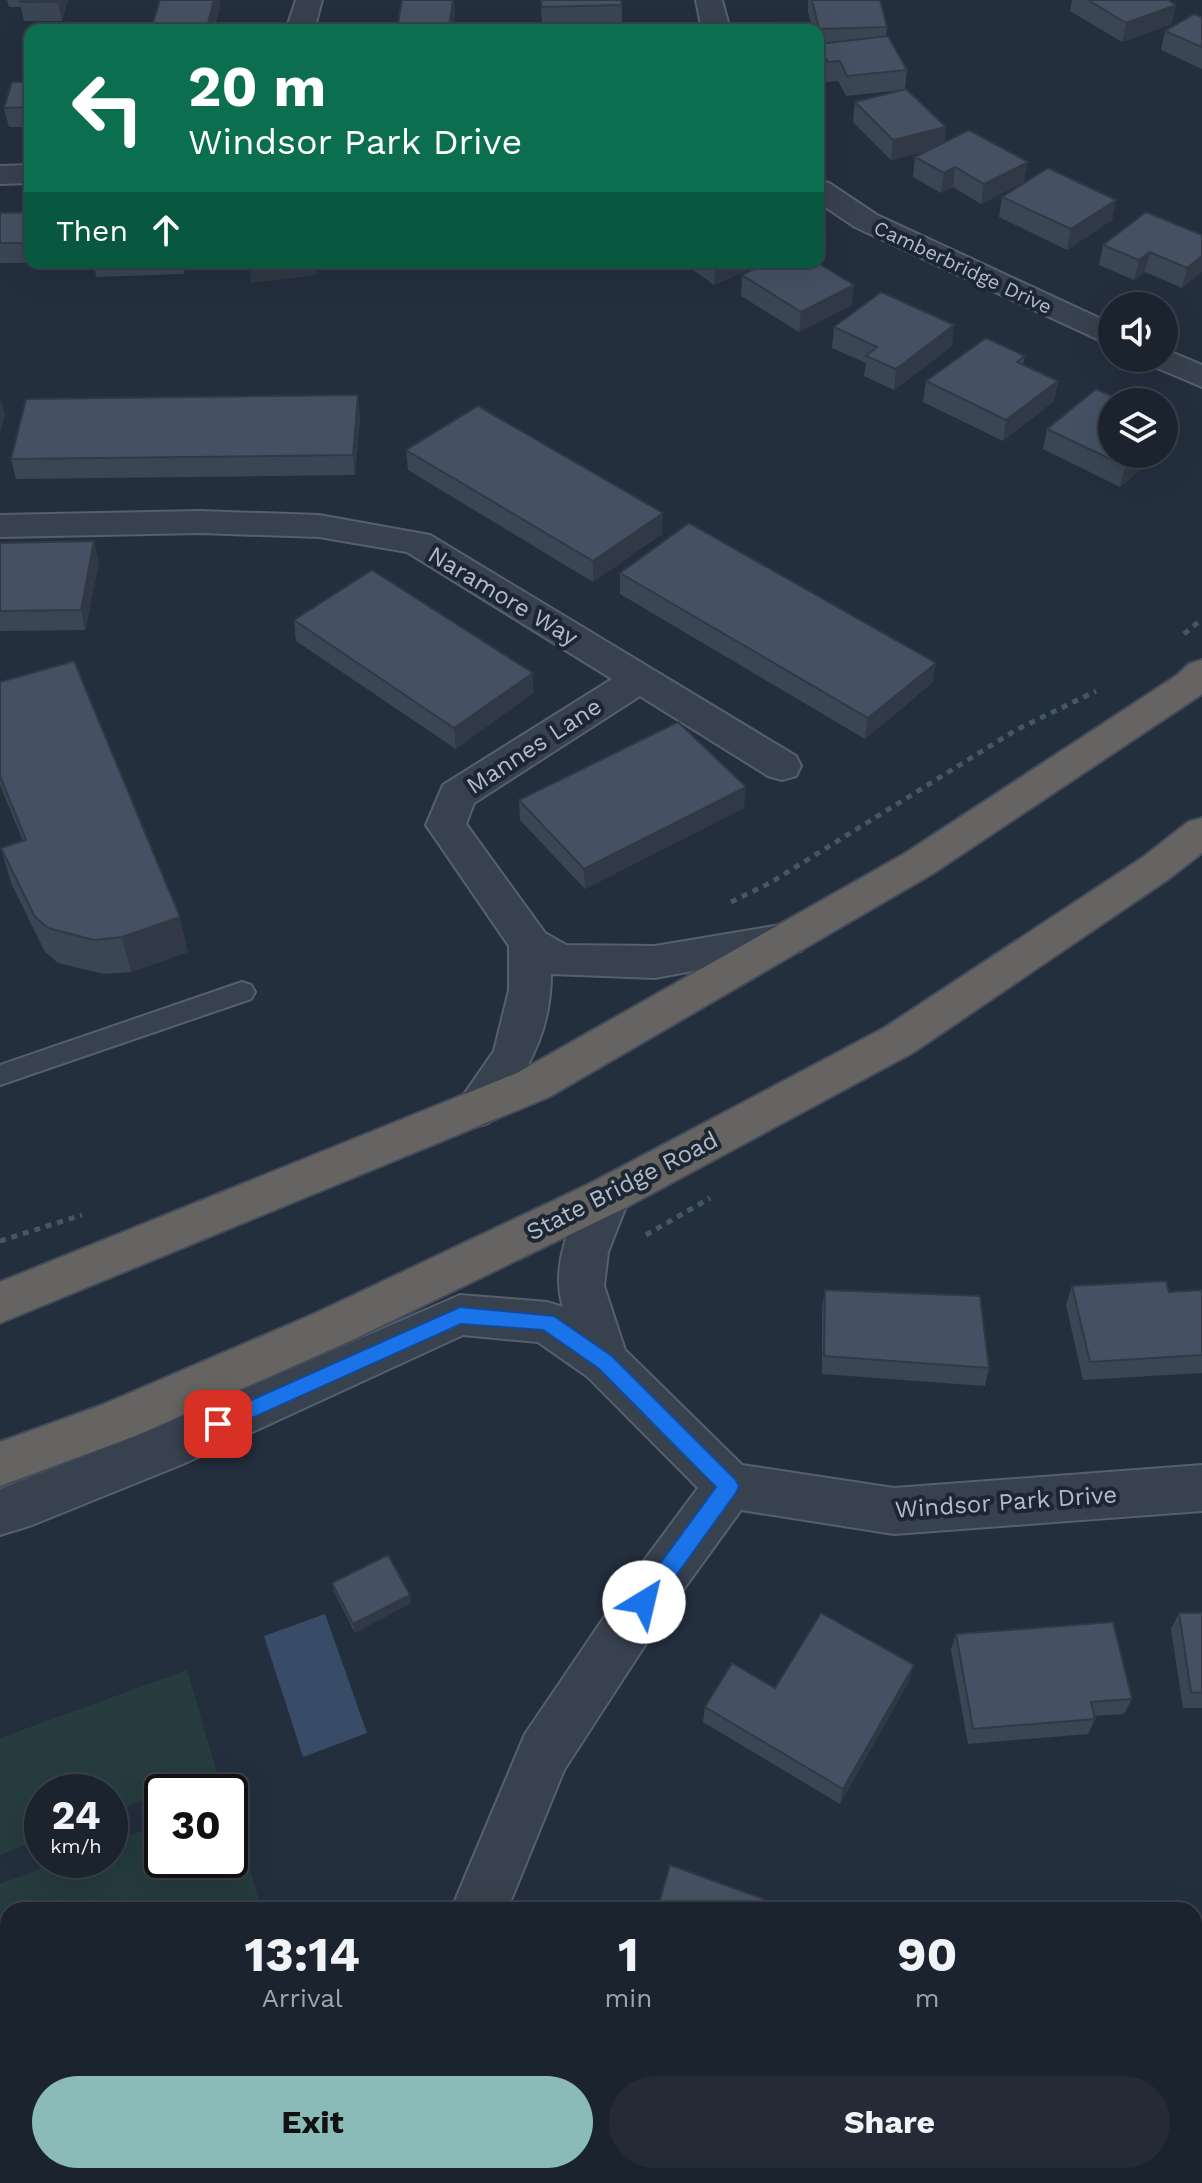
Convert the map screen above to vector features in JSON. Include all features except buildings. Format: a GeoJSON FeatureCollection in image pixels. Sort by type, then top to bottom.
{"type":"FeatureCollection","features":[{"type":"Feature","properties":{"kind":"highway"},"geometry":{"type":"LineString","coordinates":[[0,1303],[533,1085],[918,864],[1189,685],[1202,673]]}},
{"type":"Feature","properties":{"kind":"highway","name":"State Bridge Road"},"geometry":{"type":"LineString","coordinates":[[0,1464],[118,1421],[304,1340],[607,1196],[899,1040],[1156,868],[1202,832]]}},
{"type":"Feature","properties":{"kind":"street"},"geometry":{"type":"LineString","coordinates":[[302,24],[309,0]]}},
{"type":"Feature","properties":{"kind":"street"},"geometry":{"type":"LineString","coordinates":[[709,0],[715,24]]}},
{"type":"Feature","properties":{"kind":"street"},"geometry":{"type":"LineString","coordinates":[[0,175],[24,174]]}},
{"type":"Feature","properties":{"kind":"street","name":"Camberbridge Drive"},"geometry":{"type":"LineString","coordinates":[[824,193],[866,221],[1098,329]]}},
{"type":"Feature","properties":{"kind":"street"},"geometry":{"type":"LineString","coordinates":[[1178,366],[1202,377]]}},
{"type":"Feature","properties":{"kind":"street","name":"Naramore Way"},"geometry":{"type":"LineString","coordinates":[[0,526],[200,522],[319,526],[417,543],[782,766]]}},
{"type":"Feature","properties":{"kind":"street","name":"Mannes Lane"},"geometry":{"type":"LineString","coordinates":[[530,944],[446,825],[457,795],[640,679]]}},
{"type":"Feature","properties":{"kind":"street"},"geometry":{"type":"LineString","coordinates":[[530,944],[559,961],[655,962],[786,940]]}},
{"type":"Feature","properties":{"kind":"street"},"geometry":{"type":"LineString","coordinates":[[476,1109],[514,1056],[530,990],[530,944]]}},
{"type":"Feature","properties":{"kind":"street"},"geometry":{"type":"LineString","coordinates":[[605,1362],[580,1286],[585,1252],[607,1196]]}},
{"type":"Feature","properties":{"kind":"street"},"geometry":{"type":"LineString","coordinates":[[0,1512],[165,1448],[460,1315],[547,1322],[605,1362],[729,1486],[644,1602],[544,1753],[482,1902]]}},
{"type":"Feature","properties":{"kind":"street","name":"Windsor Park Drive"},"geometry":{"type":"LineString","coordinates":[[729,1486],[894,1511],[1202,1488]]}},
{"type":"Feature","properties":{"kind":"lane"},"geometry":{"type":"LineString","coordinates":[[0,1075],[242,992]]}},
{"type":"Feature","properties":{"kind":"green space"},"geometry":{"type":"Polygon","coordinates":[[[187,1670],[217,1773],[144,1774],[144,1800],[128,1806],[128,1774],[24,1774],[24,1846],[0,1855],[0,1738],[187,1670]]]}},
{"type":"Feature","properties":{"kind":"green space"},"geometry":{"type":"Polygon","coordinates":[[[144,1830],[144,1878],[248,1878],[248,1862],[260,1902],[0,1902],[0,1884],[24,1875],[24,1878],[128,1878],[128,1836],[144,1830]]]}},
{"type":"Feature","properties":{"kind":"water"},"geometry":{"type":"Polygon","coordinates":[[[325,1614],[367,1733],[303,1757],[264,1636],[325,1614]]]}},
{"type":"Feature","properties":{"kind":"route"},"geometry":{"type":"LineString","coordinates":[[218,1424],[460,1315],[547,1322],[605,1362],[729,1486],[644,1602]]}}]}
